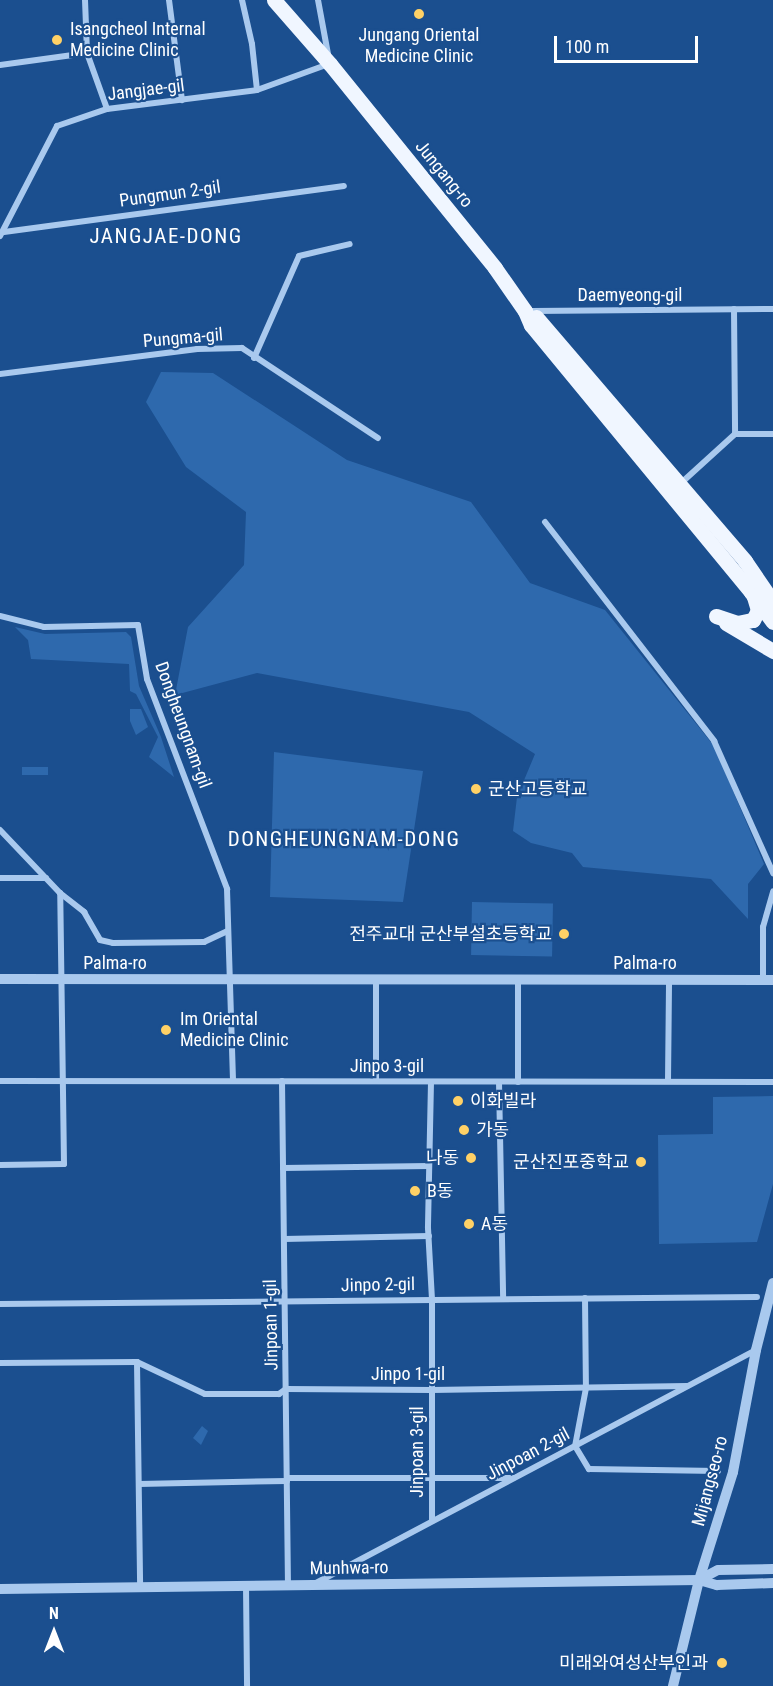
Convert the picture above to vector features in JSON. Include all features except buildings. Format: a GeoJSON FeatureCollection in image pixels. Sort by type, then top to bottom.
{"type":"FeatureCollection","features":[{"type":"Feature","properties":{"kind":"main road","name":"Jungang-ro"},"geometry":{"type":"LineString","coordinates":[[274,0],[330,64],[495,268],[525,311],[531,325],[675,489],[745,561],[770,612]]}},
{"type":"Feature","properties":{"kind":"main road","name":"Jungang-ro"},"geometry":{"type":"LineString","coordinates":[[675,489],[752,592],[770,612]]}},
{"type":"Feature","properties":{"kind":"main road"},"geometry":{"type":"LineString","coordinates":[[752,592],[758,610],[753,620],[737,623],[716,616],[773,651]]}},
{"type":"Feature","properties":{"kind":"main road"},"geometry":{"type":"LineString","coordinates":[[770,612],[773,640]]}},
{"type":"Feature","properties":{"kind":"street"},"geometry":{"type":"LineString","coordinates":[[86,0],[87,53],[107,109]]}},
{"type":"Feature","properties":{"kind":"street"},"geometry":{"type":"LineString","coordinates":[[169,0],[182,100]]}},
{"type":"Feature","properties":{"kind":"street"},"geometry":{"type":"LineString","coordinates":[[242,0],[252,44],[257,90]]}},
{"type":"Feature","properties":{"kind":"street","name":"Jungang-ro"},"geometry":{"type":"LineString","coordinates":[[318,0],[330,64]]}},
{"type":"Feature","properties":{"kind":"street"},"geometry":{"type":"LineString","coordinates":[[0,65],[87,53]]}},
{"type":"Feature","properties":{"kind":"street","name":"Jangjae-gil"},"geometry":{"type":"LineString","coordinates":[[1,233],[57,126],[107,109],[257,90],[330,64]]}},
{"type":"Feature","properties":{"kind":"street","name":"Pungmun 2-gil"},"geometry":{"type":"LineString","coordinates":[[1,233],[344,186]]}},
{"type":"Feature","properties":{"kind":"street"},"geometry":{"type":"LineString","coordinates":[[254,358],[299,256],[350,244]]}},
{"type":"Feature","properties":{"kind":"street"},"geometry":{"type":"LineString","coordinates":[[734,309],[735,434]]}},
{"type":"Feature","properties":{"kind":"street","name":"Daemyeong-gil"},"geometry":{"type":"LineString","coordinates":[[525,311],[773,309]]}},
{"type":"Feature","properties":{"kind":"street","name":"Pungma-gil"},"geometry":{"type":"LineString","coordinates":[[0,374],[198,350],[242,348],[378,438]]}},
{"type":"Feature","properties":{"kind":"street"},"geometry":{"type":"LineString","coordinates":[[675,489],[735,434],[773,434]]}},
{"type":"Feature","properties":{"kind":"street"},"geometry":{"type":"LineString","coordinates":[[545,522],[714,741],[773,873]]}},
{"type":"Feature","properties":{"kind":"street","name":"Dongheungnam-gil"},"geometry":{"type":"LineString","coordinates":[[0,616],[44,627],[138,626],[147,679],[227,889],[230,979]]}},
{"type":"Feature","properties":{"kind":"street"},"geometry":{"type":"LineString","coordinates":[[0,830],[60,893],[84,912],[100,940],[113,944],[204,942],[228,931]]}},
{"type":"Feature","properties":{"kind":"street"},"geometry":{"type":"LineString","coordinates":[[0,878],[46,878]]}},
{"type":"Feature","properties":{"kind":"street"},"geometry":{"type":"LineString","coordinates":[[768,980],[763,927],[773,891]]}},
{"type":"Feature","properties":{"kind":"street"},"geometry":{"type":"LineString","coordinates":[[0,1165],[64,1164],[60,893]]}},
{"type":"Feature","properties":{"kind":"street","name":"Palma-ro"},"geometry":{"type":"LineString","coordinates":[[0,979],[768,980]]}},
{"type":"Feature","properties":{"kind":"street"},"geometry":{"type":"LineString","coordinates":[[230,979],[233,1081]]}},
{"type":"Feature","properties":{"kind":"street"},"geometry":{"type":"LineString","coordinates":[[376,979],[376,1081]]}},
{"type":"Feature","properties":{"kind":"street"},"geometry":{"type":"LineString","coordinates":[[518,980],[518,1082]]}},
{"type":"Feature","properties":{"kind":"street"},"geometry":{"type":"LineString","coordinates":[[668,1081],[669,980]]}},
{"type":"Feature","properties":{"kind":"street","name":"Jinpo 3-gil"},"geometry":{"type":"LineString","coordinates":[[0,1081],[773,1082]]}},
{"type":"Feature","properties":{"kind":"street","name":"Jinpoan 1-gil"},"geometry":{"type":"LineString","coordinates":[[282,1081],[288,1586]]}},
{"type":"Feature","properties":{"kind":"street","name":"Jinpoan 3-gil"},"geometry":{"type":"LineString","coordinates":[[431,1082],[429,1236],[432,1299],[432,1521]]}},
{"type":"Feature","properties":{"kind":"street"},"geometry":{"type":"LineString","coordinates":[[499,1082],[503,1299]]}},
{"type":"Feature","properties":{"kind":"street"},"geometry":{"type":"LineString","coordinates":[[283,1168],[429,1166]]}},
{"type":"Feature","properties":{"kind":"street"},"geometry":{"type":"LineString","coordinates":[[284,1239],[429,1236]]}},
{"type":"Feature","properties":{"kind":"street","name":"Mijangseo-ro"},"geometry":{"type":"LineString","coordinates":[[673,1686],[699,1580],[733,1472],[756,1350],[773,1283]]}},
{"type":"Feature","properties":{"kind":"street","name":"Jinpo 2-gil"},"geometry":{"type":"LineString","coordinates":[[0,1304],[757,1296]]}},
{"type":"Feature","properties":{"kind":"street"},"geometry":{"type":"LineString","coordinates":[[575,1446],[586,1388],[585,1298]]}},
{"type":"Feature","properties":{"kind":"street","name":"Jinpoan 2-gil"},"geometry":{"type":"LineString","coordinates":[[313,1585],[756,1350]]}},
{"type":"Feature","properties":{"kind":"street"},"geometry":{"type":"LineString","coordinates":[[137,1362],[140,1587]]}},
{"type":"Feature","properties":{"kind":"street","name":"Jinpo 1-gil"},"geometry":{"type":"LineString","coordinates":[[0,1363],[137,1362],[205,1394],[279,1394],[286,1389],[432,1390],[687,1386]]}},
{"type":"Feature","properties":{"kind":"street","name":"Mijangseo-ro"},"geometry":{"type":"LineString","coordinates":[[575,1446],[589,1469],[718,1471]]}},
{"type":"Feature","properties":{"kind":"street"},"geometry":{"type":"LineString","coordinates":[[140,1485],[432,1477],[514,1478]]}},
{"type":"Feature","properties":{"kind":"street","name":"Munhwa-ro"},"geometry":{"type":"LineString","coordinates":[[699,1580],[718,1570],[773,1569]]}},
{"type":"Feature","properties":{"kind":"street","name":"Munhwa-ro"},"geometry":{"type":"LineString","coordinates":[[0,1589],[699,1580],[717,1585],[773,1583]]}},
{"type":"Feature","properties":{"kind":"street"},"geometry":{"type":"LineString","coordinates":[[246,1586],[247,1686]]}},
{"type":"Feature","properties":{"kind":"shaded area"},"geometry":{"type":"Polygon","coordinates":[[[161,372],[213,373],[347,460],[471,502],[530,583],[605,610],[714,746],[764,864],[748,884],[748,919],[711,879],[583,867],[572,853],[531,843],[513,831],[517,797],[535,754],[469,712],[257,673],[175,695],[188,627],[244,565],[246,512],[186,467],[146,402],[161,372]]]}},
{"type":"Feature","properties":{"kind":"shaded area"},"geometry":{"type":"Polygon","coordinates":[[[15,627],[45,634],[126,632],[131,637],[139,686],[161,737],[174,777],[149,757],[158,737],[136,694],[130,691],[129,664],[31,659],[28,640],[15,627]]]}},
{"type":"Feature","properties":{"kind":"shaded area"},"geometry":{"type":"Polygon","coordinates":[[[130,709],[141,709],[148,727],[136,735],[130,721],[130,709]]]}},
{"type":"Feature","properties":{"kind":"shaded area"},"geometry":{"type":"Polygon","coordinates":[[[274,752],[423,771],[403,902],[270,897],[274,752]]]}},
{"type":"Feature","properties":{"kind":"shaded area"},"geometry":{"type":"Polygon","coordinates":[[[22,767],[48,767],[48,775],[22,775],[22,767]]]}},
{"type":"Feature","properties":{"kind":"shaded area"},"geometry":{"type":"Polygon","coordinates":[[[472,902],[553,903],[552,956],[471,955],[472,902]]]}},
{"type":"Feature","properties":{"kind":"shaded area"},"geometry":{"type":"Polygon","coordinates":[[[773,1096],[773,1184],[757,1242],[659,1244],[658,1135],[713,1134],[713,1097],[773,1096]]]}},
{"type":"Feature","properties":{"kind":"shaded area"},"geometry":{"type":"Polygon","coordinates":[[[202,1426],[208,1431],[201,1445],[193,1438],[202,1426]]]}},
{"type":"Feature","properties":{"kind":"place","name":"Jungang Oriental Medicine Clinic"},"geometry":{"type":"Point","coordinates":[419,14]}},
{"type":"Feature","properties":{"kind":"place","name":"Isangcheol Internal Medicine Clinic"},"geometry":{"type":"Point","coordinates":[57,40]}},
{"type":"Feature","properties":{"kind":"place","name":"군산고등학교"},"geometry":{"type":"Point","coordinates":[476,789]}},
{"type":"Feature","properties":{"kind":"place","name":"전주교대 군산부설초등학교"},"geometry":{"type":"Point","coordinates":[564,934]}},
{"type":"Feature","properties":{"kind":"place","name":"Im Oriental Medicine Clinic"},"geometry":{"type":"Point","coordinates":[166,1030]}},
{"type":"Feature","properties":{"kind":"place","name":"이화빌라"},"geometry":{"type":"Point","coordinates":[458,1101]}},
{"type":"Feature","properties":{"kind":"place","name":"가동"},"geometry":{"type":"Point","coordinates":[464,1130]}},
{"type":"Feature","properties":{"kind":"place","name":"나동"},"geometry":{"type":"Point","coordinates":[471,1158]}},
{"type":"Feature","properties":{"kind":"place","name":"군산진포중학교"},"geometry":{"type":"Point","coordinates":[641,1162]}},
{"type":"Feature","properties":{"kind":"place","name":"B동"},"geometry":{"type":"Point","coordinates":[415,1191]}},
{"type":"Feature","properties":{"kind":"place","name":"A동"},"geometry":{"type":"Point","coordinates":[469,1224]}},
{"type":"Feature","properties":{"kind":"place","name":"미래와여성산부인과"},"geometry":{"type":"Point","coordinates":[722,1663]}},
{"type":"Feature","properties":{"kind":"district","name":"JANGJAE-DONG"},"geometry":{"type":"Point","coordinates":[166,236]}},
{"type":"Feature","properties":{"kind":"district","name":"DONGHEUNGNAM-DONG"},"geometry":{"type":"Point","coordinates":[344,839]}}]}
